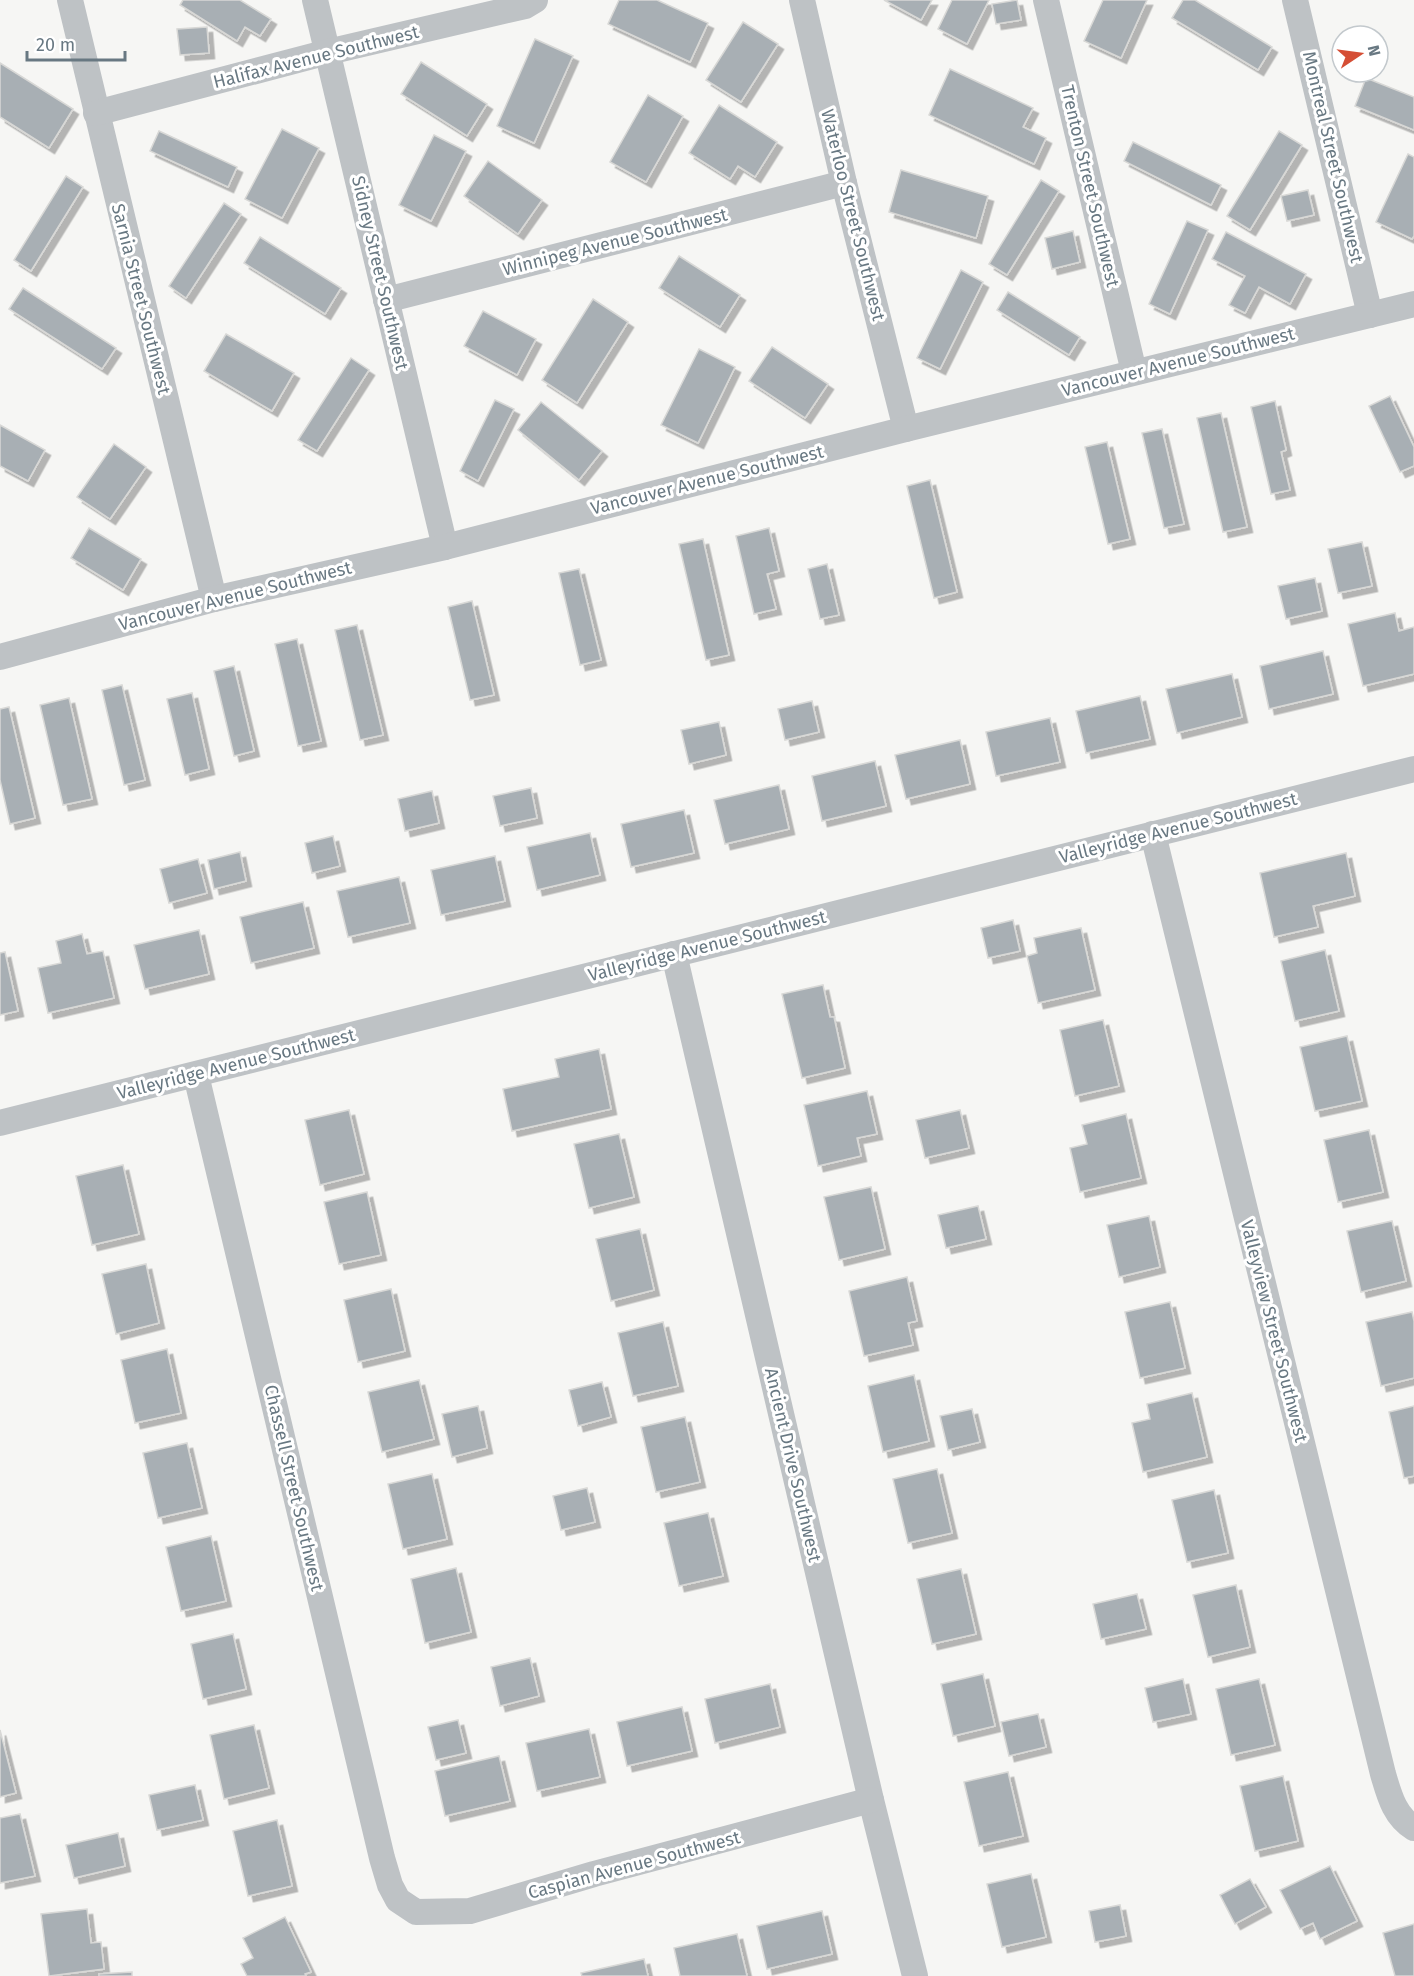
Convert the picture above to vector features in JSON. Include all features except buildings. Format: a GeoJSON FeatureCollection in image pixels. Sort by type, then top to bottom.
{"type":"FeatureCollection","features":[{"type":"Feature","properties":{"kind":"street","name":"Sarnia Street Southwest"},"geometry":{"type":"LineString","coordinates":[[70,0],[214,599]]}},
{"type":"Feature","properties":{"kind":"street","name":"Sidney Street Southwest"},"geometry":{"type":"LineString","coordinates":[[315,0],[445,547]]}},
{"type":"Feature","properties":{"kind":"street","name":"Halifax Avenue Southwest"},"geometry":{"type":"LineString","coordinates":[[96,112],[328,52],[525,6],[535,0]]}},
{"type":"Feature","properties":{"kind":"street","name":"Waterloo Street Southwest"},"geometry":{"type":"LineString","coordinates":[[802,0],[844,183],[906,429]]}},
{"type":"Feature","properties":{"kind":"street","name":"Trenton Street Southwest"},"geometry":{"type":"LineString","coordinates":[[1046,0],[1134,372]]}},
{"type":"Feature","properties":{"kind":"street","name":"Montreal Street Southwest"},"geometry":{"type":"LineString","coordinates":[[1295,0],[1370,315]]}},
{"type":"Feature","properties":{"kind":"street","name":"Winnipeg Avenue Southwest"},"geometry":{"type":"LineString","coordinates":[[386,300],[844,183]]}},
{"type":"Feature","properties":{"kind":"street","name":"Vancouver Avenue Southwest"},"geometry":{"type":"LineString","coordinates":[[0,657],[214,599],[445,547],[906,429],[1414,304]]}},
{"type":"Feature","properties":{"kind":"street","name":"Valleyridge Avenue Southwest"},"geometry":{"type":"LineString","coordinates":[[0,1123],[1414,770]]}},
{"type":"Feature","properties":{"kind":"street","name":"Valleyview Street Southwest"},"geometry":{"type":"LineString","coordinates":[[1153,834],[1383,1774],[1397,1812],[1410,1825]]}},
{"type":"Feature","properties":{"kind":"street","name":"Ancient Drive Southwest"},"geometry":{"type":"LineString","coordinates":[[674,954],[871,1800],[915,1976]]}},
{"type":"Feature","properties":{"kind":"street","name":"Chassell Street Southwest"},"geometry":{"type":"LineString","coordinates":[[196,1075],[382,1858],[390,1885],[398,1900]]}},
{"type":"Feature","properties":{"kind":"street","name":"Caspian Avenue Southwest"},"geometry":{"type":"LineString","coordinates":[[398,1900],[416,1912],[470,1911],[594,1874],[871,1800]]}}]}
